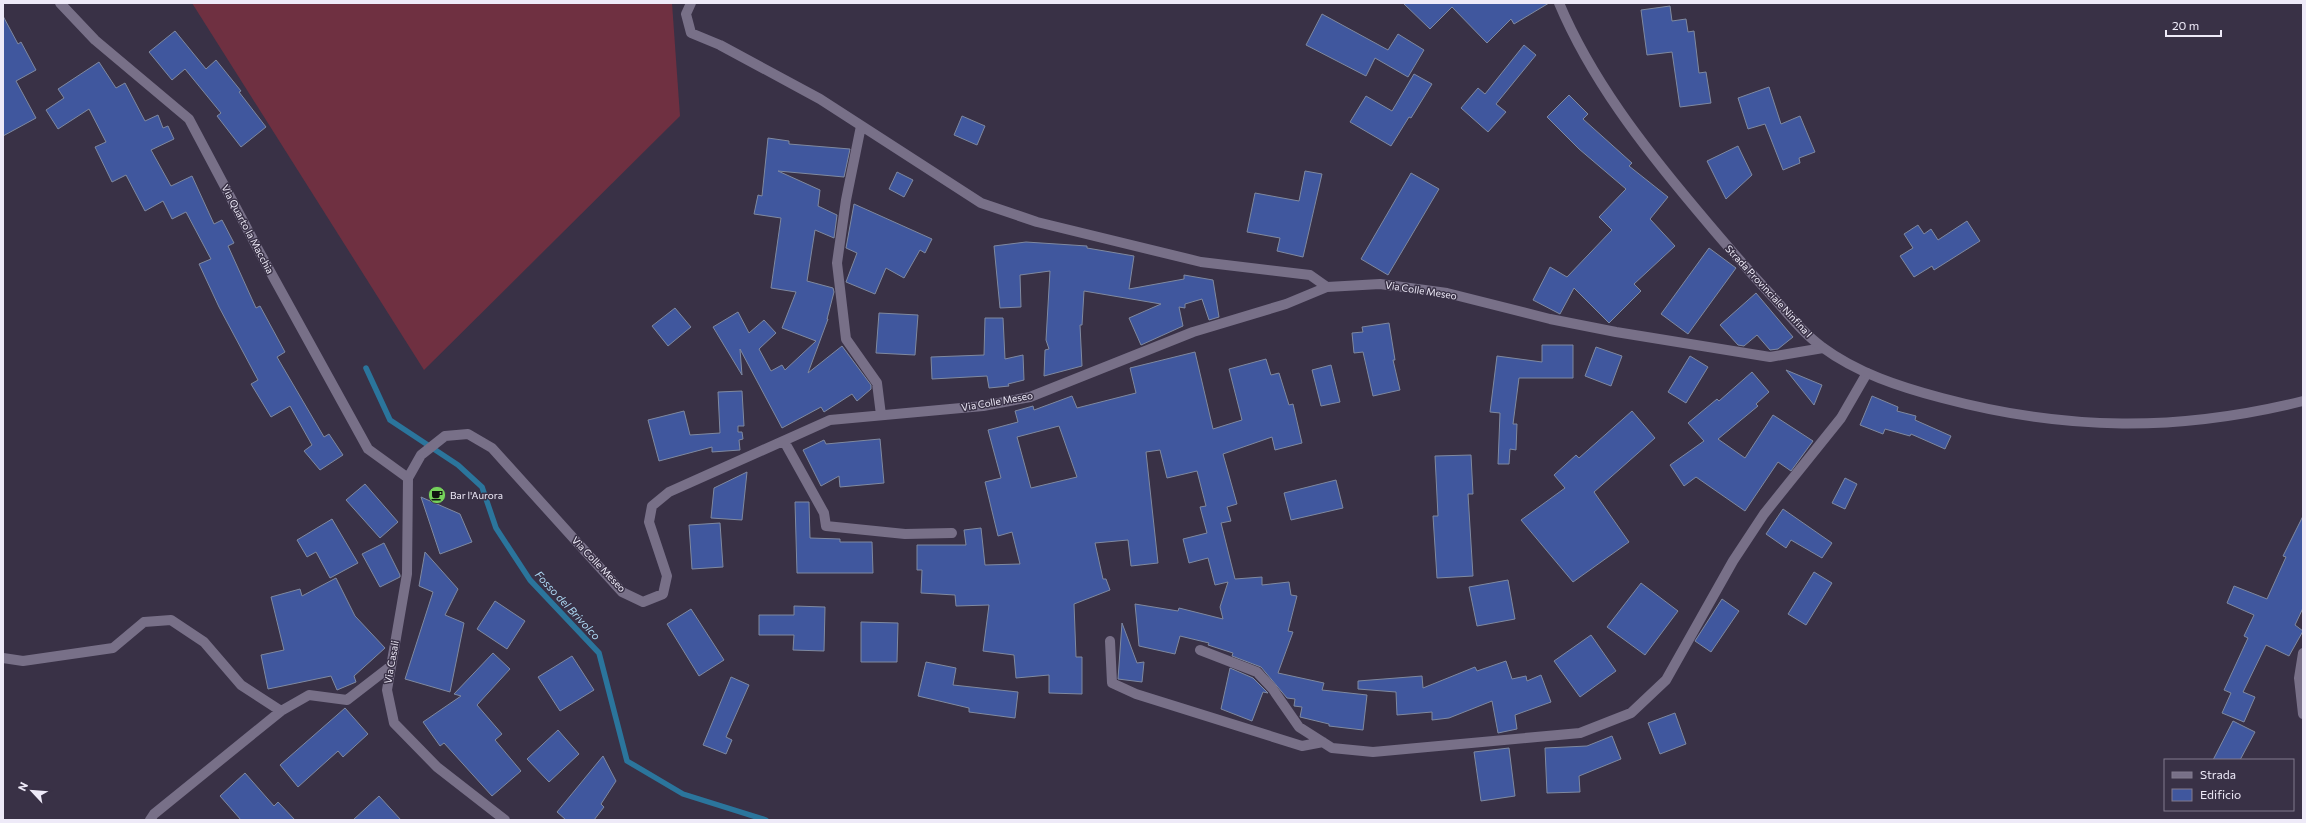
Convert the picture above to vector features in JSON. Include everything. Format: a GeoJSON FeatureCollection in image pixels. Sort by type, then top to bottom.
{"type":"FeatureCollection","features":[{"type":"Feature","properties":{"kind":"street","name":"Via Quarto la Macchia"},"geometry":{"type":"LineString","coordinates":[[60,3],[95,40],[189,119],[260,253],[368,449],[408,478]]}},
{"type":"Feature","properties":{"kind":"street"},"geometry":{"type":"LineString","coordinates":[[691,3],[686,14],[691,33],[720,45],[820,99],[981,203],[1037,222],[1201,262],[1310,275],[1327,287]]}},
{"type":"Feature","properties":{"kind":"street","name":"Strada Provinciale Ninfina I"},"geometry":{"type":"LineString","coordinates":[[1559,3],[1572,34],[1620,112],[1653,158],[1734,254],[1805,333],[1823,348],[1867,373],[1907,389],[1987,410],[2070,422],[2148,425],[2196,422],[2256,413],[2303,401]]}},
{"type":"Feature","properties":{"kind":"street"},"geometry":{"type":"LineString","coordinates":[[861,126],[846,200],[837,263],[846,339],[877,383],[881,415]]}},
{"type":"Feature","properties":{"kind":"street","name":"Via Colle Meseo"},"geometry":{"type":"LineString","coordinates":[[408,478],[421,455],[445,436],[468,434],[492,448],[622,592],[643,602],[663,594],[667,576],[649,522],[652,506],[669,492],[830,420],[983,406],[1030,397],[1193,332],[1286,304],[1327,287],[1380,284],[1447,293],[1550,319],[1770,357],[1823,348]]}},
{"type":"Feature","properties":{"kind":"street"},"geometry":{"type":"LineString","coordinates":[[1200,650],[1257,672],[1272,688],[1299,727],[1332,748],[1373,752],[1580,733],[1631,713],[1666,680],[1737,555],[1764,514],[1841,418],[1867,373]]}},
{"type":"Feature","properties":{"kind":"street"},"geometry":{"type":"LineString","coordinates":[[784,441],[824,514],[826,526],[905,534],[952,533]]}},
{"type":"Feature","properties":{"kind":"street","name":"Via Casali"},"geometry":{"type":"LineString","coordinates":[[408,478],[407,574],[387,690],[394,723],[437,767],[506,820]]}},
{"type":"Feature","properties":{"kind":"street"},"geometry":{"type":"LineString","coordinates":[[3,658],[23,660],[113,648],[144,622],[171,620],[204,642],[241,685],[281,711]]}},
{"type":"Feature","properties":{"kind":"street"},"geometry":{"type":"LineString","coordinates":[[1110,641],[1112,683],[1136,694],[1302,746],[1323,742]]}},
{"type":"Feature","properties":{"kind":"street"},"geometry":{"type":"LineString","coordinates":[[2303,653],[2299,678],[2303,714]]}},
{"type":"Feature","properties":{"kind":"street"},"geometry":{"type":"LineString","coordinates":[[150,820],[154,814],[281,711],[309,695],[347,700],[391,666]]}},
{"type":"Feature","properties":{"kind":"shaded area"},"geometry":{"type":"Polygon","coordinates":[[[192,3],[672,3],[680,116],[424,370],[192,3]]]}},
{"type":"Feature","properties":{"kind":"building"},"geometry":{"type":"Polygon","coordinates":[[[1403,3],[1549,3],[1514,24],[1511,19],[1487,43],[1452,7],[1430,29],[1403,3]]]}},
{"type":"Feature","properties":{"kind":"building"},"geometry":{"type":"Polygon","coordinates":[[[1670,6],[1672,21],[1686,19],[1688,32],[1694,31],[1699,73],[1706,72],[1711,103],[1680,107],[1672,52],[1647,55],[1641,10],[1670,6]]]}},
{"type":"Feature","properties":{"kind":"building"},"geometry":{"type":"Polygon","coordinates":[[[1322,14],[1388,50],[1398,34],[1424,50],[1408,77],[1375,58],[1366,76],[1306,45],[1322,14]]]}},
{"type":"Feature","properties":{"kind":"building"},"geometry":{"type":"Polygon","coordinates":[[[3,16],[18,44],[21,42],[36,70],[16,81],[36,118],[3,136],[3,16]]]}},
{"type":"Feature","properties":{"kind":"building"},"geometry":{"type":"Polygon","coordinates":[[[175,31],[206,69],[216,60],[241,91],[239,92],[266,127],[241,147],[217,116],[221,113],[185,69],[172,80],[149,52],[175,31]]]}},
{"type":"Feature","properties":{"kind":"building"},"geometry":{"type":"Polygon","coordinates":[[[1524,45],[1536,55],[1496,104],[1506,112],[1488,132],[1461,108],[1478,88],[1485,94],[1524,45]]]}},
{"type":"Feature","properties":{"kind":"building"},"geometry":{"type":"Polygon","coordinates":[[[99,62],[116,88],[125,83],[145,121],[158,115],[163,128],[168,126],[174,139],[151,150],[171,186],[192,176],[214,224],[222,220],[234,243],[228,246],[256,308],[260,306],[285,352],[277,357],[324,437],[329,434],[343,455],[320,470],[304,451],[312,445],[290,406],[271,417],[251,384],[258,380],[219,307],[199,264],[211,259],[186,212],[172,219],[163,201],[145,211],[126,175],[112,182],[95,147],[106,142],[89,109],[58,129],[46,110],[64,98],[58,89],[99,62]]]}},
{"type":"Feature","properties":{"kind":"building"},"geometry":{"type":"Polygon","coordinates":[[[1414,74],[1432,84],[1411,118],[1409,117],[1391,146],[1350,122],[1366,96],[1392,111],[1414,74]]]}},
{"type":"Feature","properties":{"kind":"building"},"geometry":{"type":"Polygon","coordinates":[[[1769,87],[1781,124],[1800,116],[1815,152],[1799,158],[1800,163],[1783,170],[1765,124],[1748,129],[1738,98],[1769,87]]]}},
{"type":"Feature","properties":{"kind":"building"},"geometry":{"type":"Polygon","coordinates":[[[1569,95],[1588,114],[1583,119],[1632,163],[1629,166],[1668,197],[1650,219],[1675,246],[1634,284],[1641,291],[1609,323],[1574,288],[1560,314],[1533,300],[1550,267],[1567,277],[1612,230],[1599,217],[1626,189],[1579,149],[1547,117],[1569,95]]]}},
{"type":"Feature","properties":{"kind":"building"},"geometry":{"type":"Polygon","coordinates":[[[962,116],[985,126],[977,145],[954,135],[962,116]]]}},
{"type":"Feature","properties":{"kind":"building"},"geometry":{"type":"Polygon","coordinates":[[[768,138],[789,141],[789,144],[850,149],[844,177],[778,171],[820,190],[818,206],[837,215],[834,238],[815,230],[807,281],[833,288],[834,292],[828,319],[808,373],[842,346],[871,385],[871,389],[857,401],[852,394],[824,412],[821,407],[782,428],[740,349],[742,375],[713,327],[738,312],[749,333],[764,320],[776,333],[759,349],[771,371],[782,365],[785,370],[816,341],[782,328],[796,292],[771,288],[781,218],[754,214],[758,195],[762,196],[768,138]]]}},
{"type":"Feature","properties":{"kind":"building"},"geometry":{"type":"Polygon","coordinates":[[[1738,146],[1752,175],[1726,199],[1707,161],[1738,146]]]}},
{"type":"Feature","properties":{"kind":"building"},"geometry":{"type":"Polygon","coordinates":[[[1305,171],[1322,174],[1303,257],[1277,251],[1280,238],[1247,232],[1255,193],[1299,201],[1305,171]]]}},
{"type":"Feature","properties":{"kind":"building"},"geometry":{"type":"Polygon","coordinates":[[[897,172],[913,180],[904,197],[889,189],[897,172]]]}},
{"type":"Feature","properties":{"kind":"building"},"geometry":{"type":"Polygon","coordinates":[[[1411,173],[1439,189],[1388,275],[1361,259],[1411,173]]]}},
{"type":"Feature","properties":{"kind":"building"},"geometry":{"type":"Polygon","coordinates":[[[854,204],[932,239],[925,253],[920,250],[904,278],[886,268],[875,294],[846,282],[857,253],[846,248],[854,204]]]}},
{"type":"Feature","properties":{"kind":"building"},"geometry":{"type":"Polygon","coordinates":[[[1967,221],[1980,241],[1934,270],[1932,266],[1914,277],[1900,256],[1913,248],[1904,234],[1918,225],[1924,234],[1931,229],[1938,240],[1967,221]]]}},
{"type":"Feature","properties":{"kind":"building"},"geometry":{"type":"Polygon","coordinates":[[[1026,242],[1087,246],[1087,248],[1134,256],[1129,289],[1184,279],[1184,275],[1213,280],[1219,317],[1209,320],[1202,299],[1185,304],[1185,308],[1179,307],[1183,326],[1141,345],[1129,318],[1161,304],[1084,291],[1082,325],[1080,325],[1082,366],[1044,376],[1045,350],[1049,349],[1046,340],[1050,271],[1020,275],[1021,307],[1000,308],[994,246],[1026,242]]]}},
{"type":"Feature","properties":{"kind":"building"},"geometry":{"type":"Polygon","coordinates":[[[1709,248],[1736,268],[1688,334],[1661,314],[1709,248]]]}},
{"type":"Feature","properties":{"kind":"building"},"geometry":{"type":"Polygon","coordinates":[[[1756,293],[1793,337],[1778,349],[1770,350],[1757,335],[1744,346],[1738,345],[1720,325],[1756,293]]]}},
{"type":"Feature","properties":{"kind":"building"},"geometry":{"type":"Polygon","coordinates":[[[675,308],[691,327],[668,346],[652,326],[675,308]]]}},
{"type":"Feature","properties":{"kind":"building"},"geometry":{"type":"Polygon","coordinates":[[[879,313],[918,315],[915,355],[876,353],[879,313]]]}},
{"type":"Feature","properties":{"kind":"building"},"geometry":{"type":"Polygon","coordinates":[[[985,318],[1003,318],[1005,359],[1023,355],[1024,380],[1008,384],[1009,386],[989,388],[987,376],[932,379],[931,357],[984,355],[985,318]]]}},
{"type":"Feature","properties":{"kind":"building"},"geometry":{"type":"Polygon","coordinates":[[[1389,323],[1395,360],[1393,360],[1400,390],[1373,396],[1363,352],[1354,353],[1352,333],[1363,332],[1362,327],[1389,323]]]}},
{"type":"Feature","properties":{"kind":"building"},"geometry":{"type":"Polygon","coordinates":[[[1542,345],[1573,345],[1573,378],[1519,378],[1513,424],[1517,424],[1516,450],[1510,449],[1509,464],[1498,464],[1500,413],[1490,412],[1497,356],[1542,362],[1542,345]]]}},
{"type":"Feature","properties":{"kind":"building"},"geometry":{"type":"Polygon","coordinates":[[[1596,347],[1622,356],[1611,386],[1585,376],[1596,347]]]}},
{"type":"Feature","properties":{"kind":"building"},"geometry":{"type":"Polygon","coordinates":[[[1195,352],[1213,429],[1242,420],[1229,369],[1266,359],[1271,375],[1279,373],[1289,405],[1293,404],[1302,443],[1275,450],[1272,437],[1223,454],[1237,504],[1227,507],[1231,521],[1221,523],[1235,579],[1262,577],[1262,585],[1289,582],[1291,595],[1297,596],[1288,631],[1293,632],[1278,673],[1324,683],[1322,690],[1367,695],[1363,730],[1329,726],[1329,724],[1300,717],[1302,707],[1294,706],[1295,699],[1287,698],[1261,667],[1232,656],[1233,653],[1208,645],[1209,643],[1180,636],[1175,654],[1139,646],[1135,604],[1178,611],[1179,608],[1223,619],[1220,607],[1228,582],[1215,585],[1208,558],[1189,563],[1183,539],[1207,533],[1200,507],[1206,506],[1197,471],[1167,478],[1160,450],[1146,452],[1158,563],[1131,566],[1128,540],[1095,543],[1103,579],[1106,579],[1110,590],[1074,604],[1076,657],[1082,657],[1082,694],[1049,693],[1049,675],[1016,678],[1014,655],[983,651],[989,605],[956,606],[955,595],[921,593],[922,570],[917,570],[917,545],[966,545],[964,530],[981,528],[985,565],[1020,564],[1012,532],[998,536],[985,482],[1001,478],[988,430],[1018,422],[1015,411],[1033,406],[1034,410],[1072,396],[1077,408],[1136,393],[1130,368],[1195,352]],[[1059,426],[1017,437],[1031,488],[1077,477],[1059,426]]]}},
{"type":"Feature","properties":{"kind":"building"},"geometry":{"type":"Polygon","coordinates":[[[1690,356],[1708,367],[1686,403],[1668,392],[1690,356]]]}},
{"type":"Feature","properties":{"kind":"building"},"geometry":{"type":"Polygon","coordinates":[[[1331,365],[1340,402],[1321,406],[1312,370],[1331,365]]]}},
{"type":"Feature","properties":{"kind":"building"},"geometry":{"type":"Polygon","coordinates":[[[1786,370],[1822,385],[1814,405],[1786,370]]]}},
{"type":"Feature","properties":{"kind":"building"},"geometry":{"type":"Polygon","coordinates":[[[1752,372],[1769,392],[1756,404],[1758,406],[1718,439],[1745,458],[1773,415],[1813,441],[1791,471],[1778,462],[1745,511],[1696,477],[1684,486],[1670,465],[1704,441],[1688,423],[1717,399],[1719,401],[1752,372]]]}},
{"type":"Feature","properties":{"kind":"building"},"geometry":{"type":"Polygon","coordinates":[[[742,391],[744,426],[738,426],[738,432],[742,432],[743,439],[739,440],[740,450],[712,452],[712,447],[659,461],[648,420],[684,411],[690,435],[720,433],[718,392],[742,391]]]}},
{"type":"Feature","properties":{"kind":"building"},"geometry":{"type":"Polygon","coordinates":[[[1872,396],[1898,407],[1897,411],[1916,416],[1915,420],[1951,436],[1945,449],[1911,434],[1910,436],[1885,429],[1883,434],[1860,425],[1872,396]]]}},
{"type":"Feature","properties":{"kind":"building"},"geometry":{"type":"Polygon","coordinates":[[[1632,411],[1655,438],[1594,492],[1629,542],[1573,582],[1521,520],[1565,488],[1554,475],[1576,455],[1579,458],[1632,411]]]}},
{"type":"Feature","properties":{"kind":"building"},"geometry":{"type":"Polygon","coordinates":[[[880,439],[884,483],[840,487],[839,476],[821,486],[803,450],[824,440],[826,444],[880,439]]]}},
{"type":"Feature","properties":{"kind":"building"},"geometry":{"type":"Polygon","coordinates":[[[1471,455],[1473,494],[1468,494],[1473,576],[1437,578],[1433,516],[1438,516],[1435,456],[1471,455]]]}},
{"type":"Feature","properties":{"kind":"building"},"geometry":{"type":"Polygon","coordinates":[[[747,472],[742,520],[711,518],[714,488],[747,472]]]}},
{"type":"Feature","properties":{"kind":"building"},"geometry":{"type":"Polygon","coordinates":[[[1845,478],[1857,484],[1845,509],[1832,503],[1845,478]]]}},
{"type":"Feature","properties":{"kind":"building"},"geometry":{"type":"Polygon","coordinates":[[[1336,480],[1343,508],[1291,520],[1284,493],[1336,480]]]}},
{"type":"Feature","properties":{"kind":"building"},"geometry":{"type":"Polygon","coordinates":[[[365,484],[398,522],[380,538],[346,500],[365,484]]]}},
{"type":"Feature","properties":{"kind":"building"},"geometry":{"type":"Polygon","coordinates":[[[421,497],[460,514],[472,542],[440,554],[421,497]]]}},
{"type":"Feature","properties":{"kind":"building"},"geometry":{"type":"Polygon","coordinates":[[[795,502],[809,502],[810,538],[840,539],[840,542],[872,542],[873,573],[797,573],[795,502]]]}},
{"type":"Feature","properties":{"kind":"building"},"geometry":{"type":"Polygon","coordinates":[[[1783,509],[1832,543],[1822,558],[1791,540],[1786,548],[1766,534],[1783,509]]]}},
{"type":"Feature","properties":{"kind":"building"},"geometry":{"type":"Polygon","coordinates":[[[2303,516],[2303,608],[2295,625],[2303,631],[2289,656],[2266,645],[2243,692],[2255,697],[2244,722],[2222,713],[2231,693],[2224,690],[2248,638],[2244,636],[2254,615],[2227,603],[2234,586],[2267,599],[2286,557],[2283,556],[2303,516]]]}},
{"type":"Feature","properties":{"kind":"building"},"geometry":{"type":"Polygon","coordinates":[[[332,519],[358,563],[330,578],[316,552],[307,557],[297,540],[332,519]]]}},
{"type":"Feature","properties":{"kind":"building"},"geometry":{"type":"Polygon","coordinates":[[[720,523],[723,567],[692,569],[689,525],[720,523]]]}},
{"type":"Feature","properties":{"kind":"building"},"geometry":{"type":"Polygon","coordinates":[[[384,543],[400,577],[380,587],[362,554],[384,543]]]}},
{"type":"Feature","properties":{"kind":"building"},"geometry":{"type":"Polygon","coordinates":[[[425,552],[458,589],[445,615],[464,623],[450,692],[405,679],[433,592],[419,586],[425,552]]]}},
{"type":"Feature","properties":{"kind":"building"},"geometry":{"type":"Polygon","coordinates":[[[1814,572],[1832,583],[1806,625],[1788,614],[1814,572]]]}},
{"type":"Feature","properties":{"kind":"building"},"geometry":{"type":"Polygon","coordinates":[[[336,578],[355,616],[385,648],[354,676],[356,682],[337,690],[331,676],[268,689],[261,655],[284,650],[271,597],[300,589],[302,596],[336,578]]]}},
{"type":"Feature","properties":{"kind":"building"},"geometry":{"type":"Polygon","coordinates":[[[1508,580],[1515,619],[1477,626],[1469,587],[1508,580]]]}},
{"type":"Feature","properties":{"kind":"building"},"geometry":{"type":"Polygon","coordinates":[[[1641,583],[1678,611],[1645,655],[1607,627],[1641,583]]]}},
{"type":"Feature","properties":{"kind":"building"},"geometry":{"type":"Polygon","coordinates":[[[1722,599],[1739,611],[1711,652],[1695,641],[1722,599]]]}},
{"type":"Feature","properties":{"kind":"building"},"geometry":{"type":"Polygon","coordinates":[[[495,601],[525,621],[507,649],[477,629],[495,601]]]}},
{"type":"Feature","properties":{"kind":"building"},"geometry":{"type":"Polygon","coordinates":[[[794,606],[825,607],[824,651],[793,650],[794,635],[759,635],[759,615],[794,615],[794,606]]]}},
{"type":"Feature","properties":{"kind":"building"},"geometry":{"type":"Polygon","coordinates":[[[691,609],[724,660],[699,676],[667,624],[691,609]]]}},
{"type":"Feature","properties":{"kind":"building"},"geometry":{"type":"Polygon","coordinates":[[[861,622],[898,623],[897,662],[861,662],[861,622]]]}},
{"type":"Feature","properties":{"kind":"building"},"geometry":{"type":"Polygon","coordinates":[[[1122,623],[1137,663],[1144,662],[1142,682],[1118,679],[1122,623]]]}},
{"type":"Feature","properties":{"kind":"building"},"geometry":{"type":"Polygon","coordinates":[[[1591,635],[1616,671],[1580,697],[1554,661],[1591,635]]]}},
{"type":"Feature","properties":{"kind":"building"},"geometry":{"type":"Polygon","coordinates":[[[493,653],[510,669],[477,705],[502,734],[495,740],[521,771],[492,796],[444,743],[440,746],[423,722],[461,696],[454,694],[493,653]]]}},
{"type":"Feature","properties":{"kind":"building"},"geometry":{"type":"Polygon","coordinates":[[[572,656],[594,690],[560,711],[538,677],[572,656]]]}},
{"type":"Feature","properties":{"kind":"building"},"geometry":{"type":"Polygon","coordinates":[[[1506,661],[1512,679],[1526,676],[1527,681],[1541,675],[1551,702],[1515,715],[1517,729],[1498,733],[1492,701],[1449,718],[1432,720],[1432,712],[1397,715],[1396,692],[1358,689],[1358,681],[1422,676],[1423,688],[1475,667],[1477,671],[1506,661]]]}},
{"type":"Feature","properties":{"kind":"building"},"geometry":{"type":"Polygon","coordinates":[[[926,662],[956,668],[953,685],[1018,692],[1015,718],[969,712],[969,708],[918,696],[926,662]]]}},
{"type":"Feature","properties":{"kind":"building"},"geometry":{"type":"Polygon","coordinates":[[[1230,668],[1253,678],[1268,693],[1263,692],[1252,721],[1221,709],[1230,668]]]}},
{"type":"Feature","properties":{"kind":"building"},"geometry":{"type":"Polygon","coordinates":[[[731,677],[749,685],[726,737],[732,740],[726,754],[703,745],[731,677]]]}},
{"type":"Feature","properties":{"kind":"building"},"geometry":{"type":"Polygon","coordinates":[[[345,708],[368,734],[343,757],[338,751],[298,787],[280,765],[345,708]]]}},
{"type":"Feature","properties":{"kind":"building"},"geometry":{"type":"Polygon","coordinates":[[[1675,713],[1686,744],[1660,754],[1648,723],[1675,713]]]}},
{"type":"Feature","properties":{"kind":"building"},"geometry":{"type":"Polygon","coordinates":[[[2233,721],[2255,732],[2241,759],[2214,759],[2233,721]]]}},
{"type":"Feature","properties":{"kind":"building"},"geometry":{"type":"Polygon","coordinates":[[[558,730],[579,754],[549,782],[527,759],[558,730]]]}},
{"type":"Feature","properties":{"kind":"building"},"geometry":{"type":"Polygon","coordinates":[[[1612,736],[1621,759],[1579,776],[1580,792],[1547,793],[1545,748],[1587,746],[1612,736]]]}},
{"type":"Feature","properties":{"kind":"building"},"geometry":{"type":"Polygon","coordinates":[[[1509,748],[1515,796],[1481,801],[1474,752],[1509,748]]]}},
{"type":"Feature","properties":{"kind":"building"},"geometry":{"type":"Polygon","coordinates":[[[603,756],[616,781],[601,804],[604,807],[594,820],[566,820],[557,812],[603,756]]]}},
{"type":"Feature","properties":{"kind":"building"},"geometry":{"type":"Polygon","coordinates":[[[245,773],[274,806],[278,802],[295,820],[241,820],[220,796],[245,773]]]}},
{"type":"Feature","properties":{"kind":"building"},"geometry":{"type":"Polygon","coordinates":[[[379,796],[401,820],[353,820],[379,796]]]}},
{"type":"Feature","properties":{"kind":"waterway","name":"Fosso del Brivolco"},"geometry":{"type":"LineString","coordinates":[[366,368],[390,420],[458,465],[482,487],[496,528],[530,580],[599,653],[627,761],[683,794],[766,820]]}},
{"type":"Feature","properties":{"kind":"place","name":"Bar l'Aurora"},"geometry":{"type":"Point","coordinates":[437,495]}}]}
